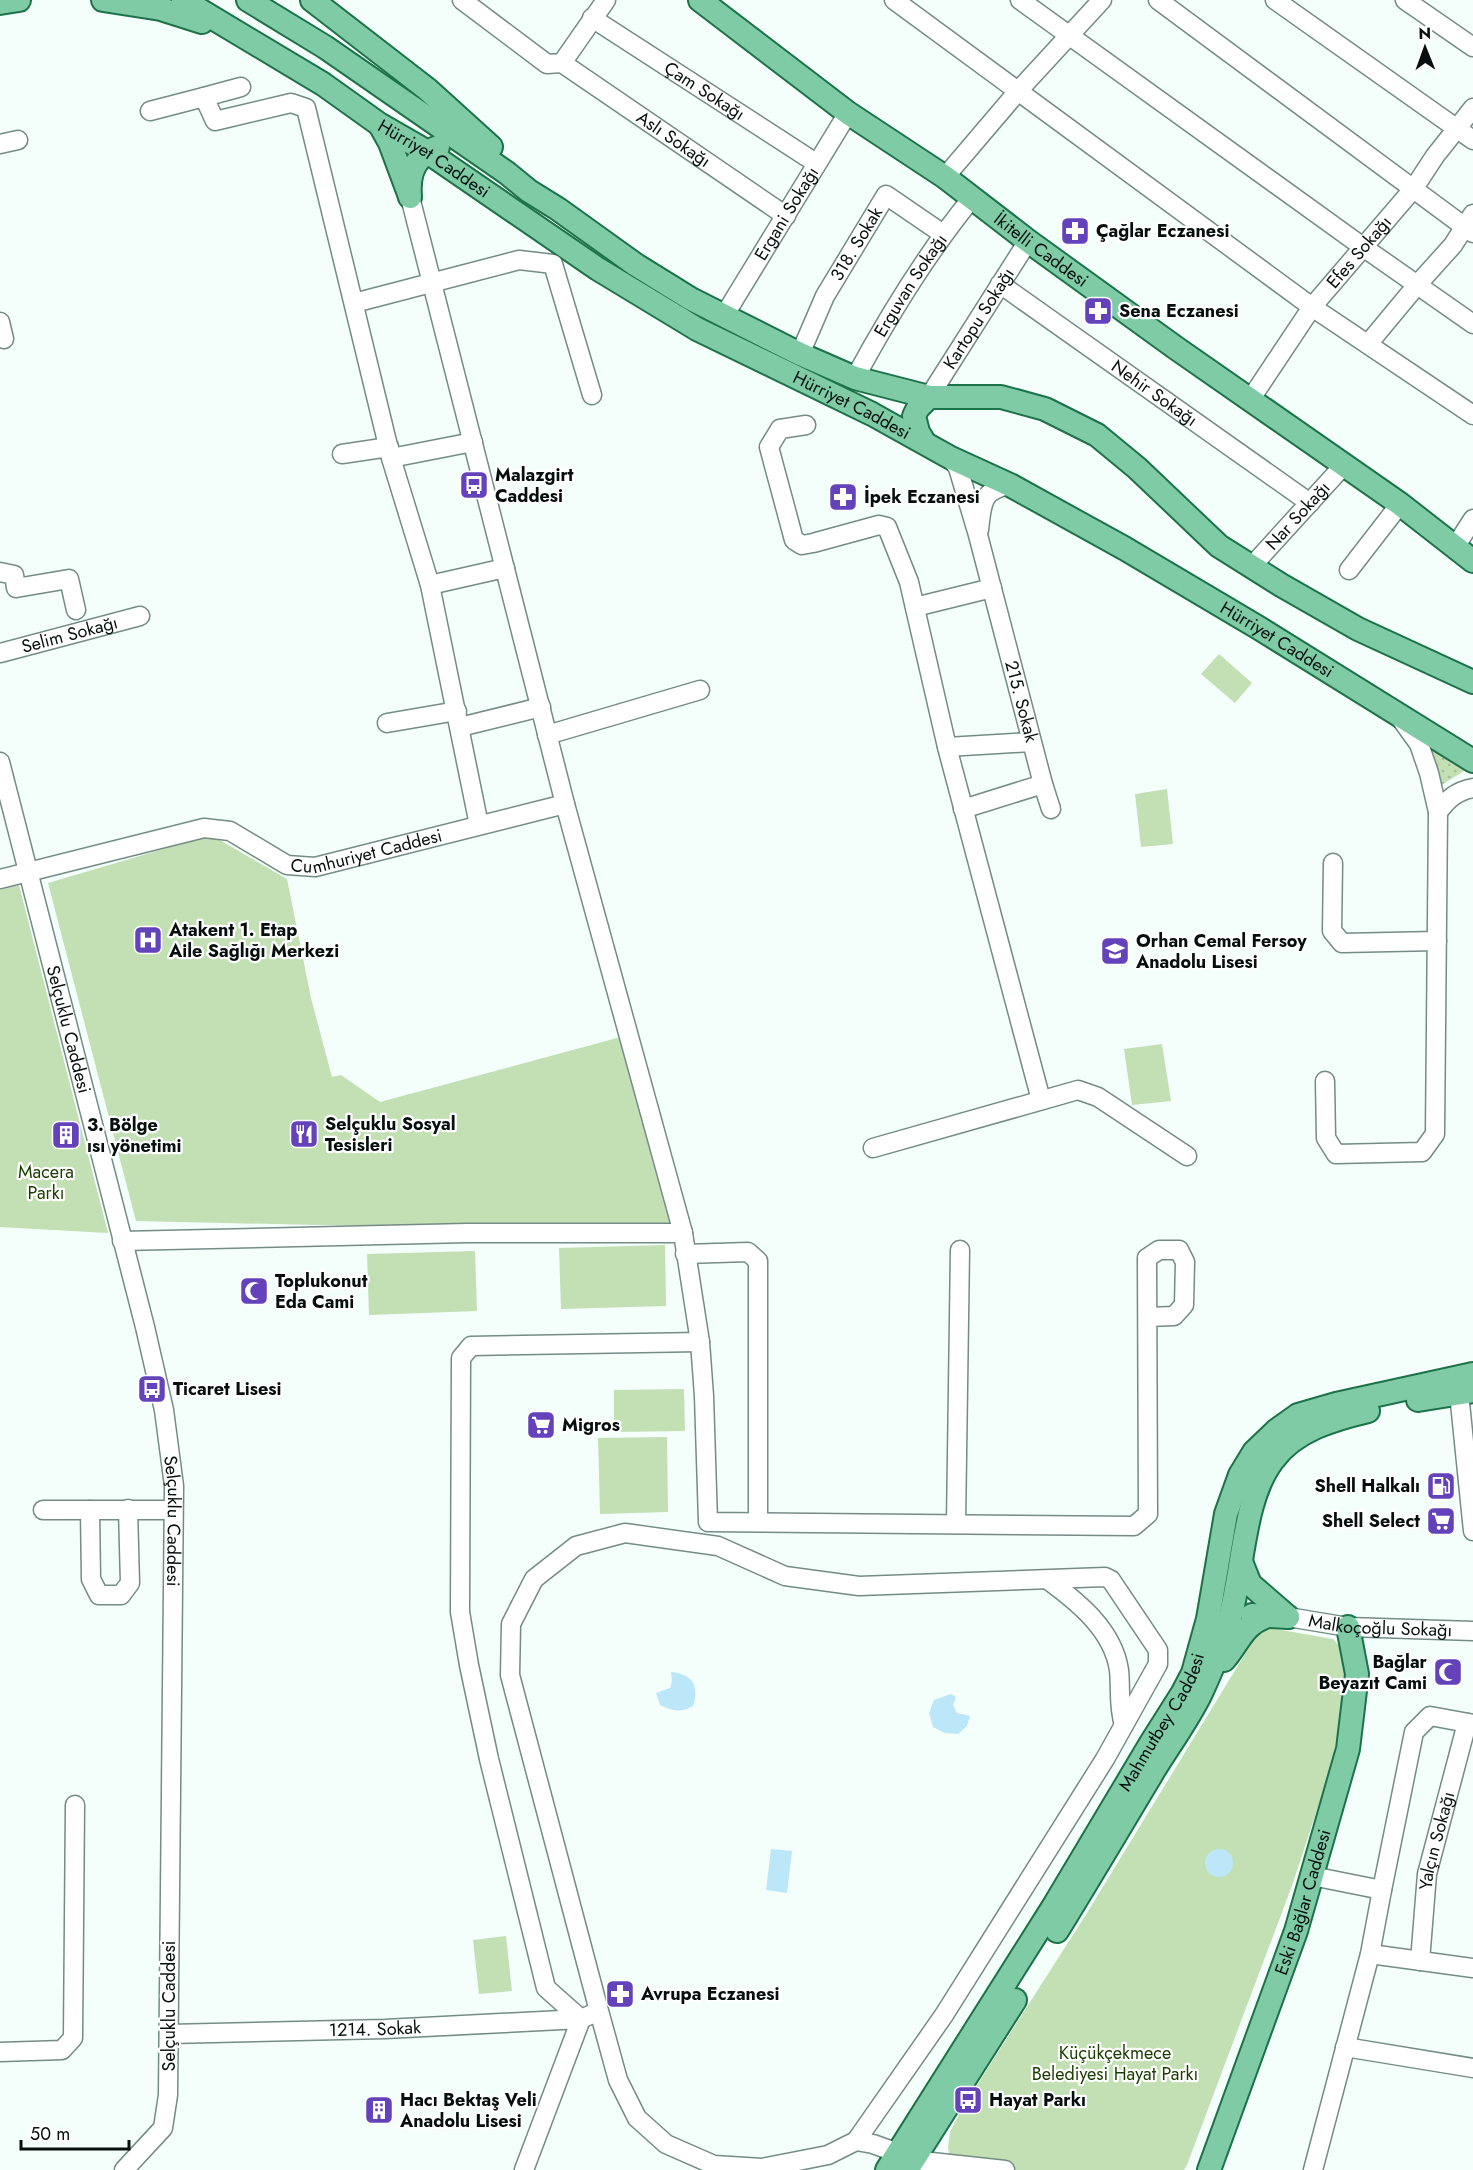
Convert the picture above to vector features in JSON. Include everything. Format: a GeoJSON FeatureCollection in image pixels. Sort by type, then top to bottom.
{"type":"FeatureCollection","features":[{"type":"Feature","properties":{"kind":"main road"},"geometry":{"type":"LineString","coordinates":[[0,3],[19,0]]}},
{"type":"Feature","properties":{"kind":"main road"},"geometry":{"type":"LineString","coordinates":[[103,0],[161,9],[241,34]]}},
{"type":"Feature","properties":{"kind":"main road"},"geometry":{"type":"LineString","coordinates":[[183,0],[241,34]]}},
{"type":"Feature","properties":{"kind":"main road","name":"Hürriyet Caddesi"},"geometry":{"type":"LineString","coordinates":[[248,0],[325,47],[636,265],[692,299],[800,354],[855,378],[929,397],[1001,397],[1045,409],[1097,435],[1137,468],[1219,546],[1358,629],[1473,682]]}},
{"type":"Feature","properties":{"kind":"main road"},"geometry":{"type":"LineString","coordinates":[[312,0],[427,89],[558,209]]}},
{"type":"Feature","properties":{"kind":"main road","name":"İkitelli Caddesi"},"geometry":{"type":"LineString","coordinates":[[700,0],[848,113],[945,177],[1028,241],[1400,504],[1473,561]]}},
{"type":"Feature","properties":{"kind":"main road","name":"Hürriyet Caddesi"},"geometry":{"type":"LineString","coordinates":[[241,34],[323,84],[379,124],[426,151],[598,268],[697,329],[872,414],[951,458],[1010,485],[1125,548],[1473,761]]}},
{"type":"Feature","properties":{"kind":"main road"},"geometry":{"type":"LineString","coordinates":[[379,124],[390,143],[410,197]]}},
{"type":"Feature","properties":{"kind":"main road"},"geometry":{"type":"LineString","coordinates":[[410,197],[410,177],[418,160],[426,151],[444,144],[466,152],[507,181],[529,191]]}},
{"type":"Feature","properties":{"kind":"main road"},"geometry":{"type":"LineString","coordinates":[[410,197],[419,184],[432,176],[445,172],[461,175]]}},
{"type":"Feature","properties":{"kind":"main road"},"geometry":{"type":"LineString","coordinates":[[924,442],[918,432],[914,416],[918,408],[929,397]]}},
{"type":"Feature","properties":{"kind":"main road"},"geometry":{"type":"LineString","coordinates":[[1440,741],[1461,747],[1473,746]]}},
{"type":"Feature","properties":{"kind":"main road","name":"Mahmutbey Caddesi"},"geometry":{"type":"LineString","coordinates":[[901,2163],[1182,1694],[1202,1644],[1226,1514],[1240,1475],[1254,1452],[1276,1430],[1298,1415],[1336,1404],[1473,1374]]}},
{"type":"Feature","properties":{"kind":"main road","name":"Mahmutbey Caddesi"},"geometry":{"type":"LineString","coordinates":[[901,2163],[939,2122],[1201,1694],[1225,1634],[1234,1602],[1249,1520],[1259,1484],[1273,1460],[1293,1440],[1347,1416],[1405,1402],[1466,1392]]}},
{"type":"Feature","properties":{"kind":"main road"},"geometry":{"type":"LineString","coordinates":[[1242,1564],[1250,1584],[1288,1617]]}},
{"type":"Feature","properties":{"kind":"main road"},"geometry":{"type":"LineString","coordinates":[[1211,1594],[1220,1602],[1234,1602],[1288,1617]]}},
{"type":"Feature","properties":{"kind":"main road"},"geometry":{"type":"LineString","coordinates":[[1234,1602],[1248,1614],[1288,1617]]}},
{"type":"Feature","properties":{"kind":"main road"},"geometry":{"type":"LineString","coordinates":[[1206,1682],[1246,1628],[1265,1617]]}},
{"type":"Feature","properties":{"kind":"main road","name":"Eski Bağlar Caddesi"},"geometry":{"type":"LineString","coordinates":[[1209,2170],[1296,1931],[1348,1749],[1357,1674],[1348,1627]]}},
{"type":"Feature","properties":{"kind":"street","name":"Aslı Sokağı"},"geometry":{"type":"LineString","coordinates":[[462,0],[547,64],[562,63],[786,216]]}},
{"type":"Feature","properties":{"kind":"street"},"geometry":{"type":"LineString","coordinates":[[562,63],[606,0]]}},
{"type":"Feature","properties":{"kind":"street"},"geometry":{"type":"LineString","coordinates":[[894,0],[1312,307],[1473,415]]}},
{"type":"Feature","properties":{"kind":"street"},"geometry":{"type":"LineString","coordinates":[[1020,0],[1363,248],[1473,324]]}},
{"type":"Feature","properties":{"kind":"street"},"geometry":{"type":"LineString","coordinates":[[945,177],[1019,90],[1102,0]]}},
{"type":"Feature","properties":{"kind":"street"},"geometry":{"type":"LineString","coordinates":[[1158,0],[1414,188],[1470,225],[1368,344]]}},
{"type":"Feature","properties":{"kind":"street"},"geometry":{"type":"LineString","coordinates":[[1275,0],[1473,140]]}},
{"type":"Feature","properties":{"kind":"street"},"geometry":{"type":"LineString","coordinates":[[1405,0],[1473,47]]}},
{"type":"Feature","properties":{"kind":"street","name":"Çam Sokağı"},"geometry":{"type":"LineString","coordinates":[[592,18],[816,163]]}},
{"type":"Feature","properties":{"kind":"street"},"geometry":{"type":"LineString","coordinates":[[150,111],[241,87]]}},
{"type":"Feature","properties":{"kind":"street"},"geometry":{"type":"LineString","coordinates":[[204,97],[215,121],[291,103],[306,108],[390,453],[430,585],[479,825]]}},
{"type":"Feature","properties":{"kind":"street","name":"Efes Sokağı"},"geometry":{"type":"LineString","coordinates":[[1250,400],[1312,307],[1414,188],[1435,156],[1473,108]]}},
{"type":"Feature","properties":{"kind":"street","name":"Ergani Sokağı"},"geometry":{"type":"LineString","coordinates":[[724,316],[848,113]]}},
{"type":"Feature","properties":{"kind":"street"},"geometry":{"type":"LineString","coordinates":[[0,144],[18,140]]}},
{"type":"Feature","properties":{"kind":"street","name":"318. Sokak"},"geometry":{"type":"LineString","coordinates":[[800,354],[825,296],[886,195],[943,234]]}},
{"type":"Feature","properties":{"kind":"street"},"geometry":{"type":"LineString","coordinates":[[410,197],[565,804],[682,1233],[700,1342],[708,1522],[1134,1526],[1148,1514],[1149,1317]]}},
{"type":"Feature","properties":{"kind":"street","name":"Erguvan Sokağı"},"geometry":{"type":"LineString","coordinates":[[855,378],[897,305],[943,234],[972,198]]}},
{"type":"Feature","properties":{"kind":"street","name":"Kartopu Sokağı"},"geometry":{"type":"LineString","coordinates":[[929,397],[1028,241]]}},
{"type":"Feature","properties":{"kind":"street"},"geometry":{"type":"LineString","coordinates":[[354,303],[519,260],[553,264],[592,395]]}},
{"type":"Feature","properties":{"kind":"street","name":"Nehir Sokağı"},"geometry":{"type":"LineString","coordinates":[[1000,284],[1310,503]]}},
{"type":"Feature","properties":{"kind":"street"},"geometry":{"type":"LineString","coordinates":[[806,425],[780,429],[769,447],[794,540],[801,545],[869,526],[887,527],[909,582],[947,747],[1041,1100]]}},
{"type":"Feature","properties":{"kind":"street"},"geometry":{"type":"LineString","coordinates":[[342,454],[390,453],[472,442]]}},
{"type":"Feature","properties":{"kind":"street","name":"215. Sokak"},"geometry":{"type":"LineString","coordinates":[[951,458],[958,468],[978,535],[1031,742],[1051,809]]}},
{"type":"Feature","properties":{"kind":"street","name":"Nar Sokağı"},"geometry":{"type":"LineString","coordinates":[[1252,566],[1344,465]]}},
{"type":"Feature","properties":{"kind":"street"},"geometry":{"type":"LineString","coordinates":[[978,535],[981,507],[987,495],[994,488],[1010,485]]}},
{"type":"Feature","properties":{"kind":"street"},"geometry":{"type":"LineString","coordinates":[[1349,570],[1400,504]]}},
{"type":"Feature","properties":{"kind":"street"},"geometry":{"type":"LineString","coordinates":[[1455,547],[1473,519]]}},
{"type":"Feature","properties":{"kind":"street"},"geometry":{"type":"LineString","coordinates":[[430,585],[505,568]]}},
{"type":"Feature","properties":{"kind":"street"},"geometry":{"type":"LineString","coordinates":[[0,572],[14,575],[16,588],[69,579],[76,610]]}},
{"type":"Feature","properties":{"kind":"street"},"geometry":{"type":"LineString","coordinates":[[915,607],[992,588]]}},
{"type":"Feature","properties":{"kind":"street","name":"Selim Sokağı"},"geometry":{"type":"LineString","coordinates":[[0,653],[140,616]]}},
{"type":"Feature","properties":{"kind":"street"},"geometry":{"type":"LineString","coordinates":[[547,735],[700,690]]}},
{"type":"Feature","properties":{"kind":"street"},"geometry":{"type":"LineString","coordinates":[[387,723],[458,719],[541,707]]}},
{"type":"Feature","properties":{"kind":"street"},"geometry":{"type":"LineString","coordinates":[[1325,1082],[1326,1138],[1336,1154],[1422,1152],[1435,1134],[1438,812],[1429,773],[1419,744],[1398,715]]}},
{"type":"Feature","properties":{"kind":"street"},"geometry":{"type":"LineString","coordinates":[[947,747],[1031,742]]}},
{"type":"Feature","properties":{"kind":"street","name":"Selçuklu Caddesi"},"geometry":{"type":"LineString","coordinates":[[0,762],[164,1410],[174,1486],[168,2095],[163,2128],[124,2170]]}},
{"type":"Feature","properties":{"kind":"street"},"geometry":{"type":"LineString","coordinates":[[963,809],[1043,784]]}},
{"type":"Feature","properties":{"kind":"street"},"geometry":{"type":"LineString","coordinates":[[1438,812],[1449,798],[1463,790],[1473,788]]}},
{"type":"Feature","properties":{"kind":"street","name":"Cumhuriyet Caddesi"},"geometry":{"type":"LineString","coordinates":[[0,879],[204,828],[230,831],[287,865],[315,867],[565,804]]}},
{"type":"Feature","properties":{"kind":"street"},"geometry":{"type":"LineString","coordinates":[[1333,863],[1332,931],[1342,943],[1437,941]]}},
{"type":"Feature","properties":{"kind":"street"},"geometry":{"type":"LineString","coordinates":[[873,1148],[1078,1090],[1098,1097],[1187,1155]]}},
{"type":"Feature","properties":{"kind":"street"},"geometry":{"type":"LineString","coordinates":[[122,1241],[467,1233],[682,1233]]}},
{"type":"Feature","properties":{"kind":"street"},"geometry":{"type":"LineString","coordinates":[[957,1524],[960,1250]]}},
{"type":"Feature","properties":{"kind":"street"},"geometry":{"type":"LineString","coordinates":[[685,1254],[748,1252],[758,1261],[758,1521]]}},
{"type":"Feature","properties":{"kind":"street"},"geometry":{"type":"LineString","coordinates":[[581,2019],[546,1988],[489,1759],[469,1665],[460,1612],[461,1358],[471,1346],[700,1342]]}},
{"type":"Feature","properties":{"kind":"street"},"geometry":{"type":"LineString","coordinates":[[1466,1392],[1473,1531]]}},
{"type":"Feature","properties":{"kind":"street"},"geometry":{"type":"LineString","coordinates":[[90,1510],[91,1580],[99,1595],[121,1595],[130,1583],[128,1509]]}},
{"type":"Feature","properties":{"kind":"street"},"geometry":{"type":"LineString","coordinates":[[43,1510],[173,1509]]}},
{"type":"Feature","properties":{"kind":"street"},"geometry":{"type":"LineString","coordinates":[[625,1533],[718,1546],[785,1576],[859,1586],[1092,1577],[1111,1580],[1158,1650],[1158,1664],[1124,1725],[944,2014],[856,2141],[828,2155],[762,2168],[714,2165],[666,2144],[637,2118],[618,2080],[510,1675],[511,1624],[534,1580],[576,1546],[625,1533]]}},
{"type":"Feature","properties":{"kind":"street"},"geometry":{"type":"LineString","coordinates":[[1048,1580],[1078,1603],[1109,1641],[1119,1670],[1121,1714],[1124,1725]]}},
{"type":"Feature","properties":{"kind":"street","name":"Malkoçoğlu Sokağı"},"geometry":{"type":"LineString","coordinates":[[1288,1617],[1348,1627],[1473,1631]]}},
{"type":"Feature","properties":{"kind":"street"},"geometry":{"type":"LineString","coordinates":[[1313,2170],[1370,1954],[1414,1732],[1430,1716],[1470,1724]]}},
{"type":"Feature","properties":{"kind":"street","name":"Yalçın Sokağı"},"geometry":{"type":"LineString","coordinates":[[1420,1961],[1427,1874],[1470,1724]]}},
{"type":"Feature","properties":{"kind":"street"},"geometry":{"type":"LineString","coordinates":[[0,2052],[62,2050],[73,2038],[75,1805]]}},
{"type":"Feature","properties":{"kind":"street"},"geometry":{"type":"LineString","coordinates":[[1312,1876],[1382,1890]]}},
{"type":"Feature","properties":{"kind":"street"},"geometry":{"type":"LineString","coordinates":[[1370,1954],[1473,1968]]}},
{"type":"Feature","properties":{"kind":"street"},"geometry":{"type":"LineString","coordinates":[[524,2170],[581,2019],[599,2011]]}},
{"type":"Feature","properties":{"kind":"street","name":"1214. Sokak"},"geometry":{"type":"LineString","coordinates":[[169,2034],[385,2029],[581,2019]]}},
{"type":"Feature","properties":{"kind":"street"},"geometry":{"type":"LineString","coordinates":[[1345,2047],[1473,2068]]}},
{"type":"Feature","properties":{"kind":"street"},"geometry":{"type":"LineString","coordinates":[[856,2141],[873,2144],[901,2163],[1005,2170]]}},
{"type":"Feature","properties":{"kind":"green space"},"geometry":{"type":"Polygon","coordinates":[[[1219,654],[1252,683],[1235,703],[1201,674],[1219,654]]]}},
{"type":"Feature","properties":{"kind":"green space"},"geometry":{"type":"Polygon","coordinates":[[[1427,741],[1472,766],[1440,786],[1427,741]]]}},
{"type":"Feature","properties":{"kind":"green space"},"geometry":{"type":"Polygon","coordinates":[[[1167,789],[1173,844],[1141,847],[1135,794],[1167,789]]]}},
{"type":"Feature","properties":{"kind":"green space"},"geometry":{"type":"Polygon","coordinates":[[[211,835],[287,879],[311,998],[332,1077],[341,1075],[380,1102],[628,1035],[683,1233],[136,1221],[48,883],[211,835]]]}},
{"type":"Feature","properties":{"kind":"green space","name":"Macera Parkı"},"geometry":{"type":"Polygon","coordinates":[[[19,885],[108,1233],[0,1227],[0,890],[19,885]]]}},
{"type":"Feature","properties":{"kind":"green space"},"geometry":{"type":"Polygon","coordinates":[[[1162,1044],[1171,1101],[1132,1105],[1124,1049],[1162,1044]]]}},
{"type":"Feature","properties":{"kind":"green space"},"geometry":{"type":"Polygon","coordinates":[[[665,1245],[666,1306],[561,1309],[559,1248],[665,1245]]]}},
{"type":"Feature","properties":{"kind":"green space"},"geometry":{"type":"Polygon","coordinates":[[[475,1251],[477,1311],[369,1315],[367,1254],[475,1251]]]}},
{"type":"Feature","properties":{"kind":"green space"},"geometry":{"type":"Polygon","coordinates":[[[684,1389],[685,1431],[614,1432],[614,1390],[684,1389]]]}},
{"type":"Feature","properties":{"kind":"green space"},"geometry":{"type":"Polygon","coordinates":[[[667,1437],[668,1512],[600,1514],[598,1438],[667,1437]]]}},
{"type":"Feature","properties":{"kind":"green space","name":"Küçükçekmece Belediyesi Hayat Parkı"},"geometry":{"type":"Polygon","coordinates":[[[1270,1628],[1333,1639],[1345,1653],[1351,1676],[1330,1770],[1293,1883],[1187,2165],[1184,2170],[952,2170],[948,2147],[950,2132],[963,2107],[1087,1913],[1256,1636],[1270,1628]]]}},
{"type":"Feature","properties":{"kind":"green space"},"geometry":{"type":"Polygon","coordinates":[[[506,1936],[512,1991],[479,1994],[473,1940],[506,1936]]]}},
{"type":"Feature","properties":{"kind":"water"},"geometry":{"type":"Polygon","coordinates":[[[671,1672],[684,1675],[692,1682],[695,1687],[693,1706],[684,1710],[676,1710],[660,1705],[656,1693],[670,1688],[671,1672]]]}},
{"type":"Feature","properties":{"kind":"water"},"geometry":{"type":"Polygon","coordinates":[[[951,1694],[956,1697],[953,1705],[957,1713],[970,1716],[967,1726],[958,1734],[945,1733],[933,1727],[929,1713],[934,1700],[951,1694]]]}},
{"type":"Feature","properties":{"kind":"water"},"geometry":{"type":"Polygon","coordinates":[[[771,1849],[792,1851],[787,1893],[766,1890],[771,1849]]]}},
{"type":"Feature","properties":{"kind":"water"},"geometry":{"type":"Polygon","coordinates":[[[1219,1849],[1229,1853],[1233,1863],[1229,1873],[1219,1877],[1209,1873],[1205,1863],[1209,1853],[1219,1849]]]}},
{"type":"Feature","properties":{"kind":"place","name":"Çağlar Eczanesi"},"geometry":{"type":"Point","coordinates":[1075,231]}},
{"type":"Feature","properties":{"kind":"place","name":"Sena Eczanesi"},"geometry":{"type":"Point","coordinates":[1098,311]}},
{"type":"Feature","properties":{"kind":"place","name":"Malazgirt Caddesi"},"geometry":{"type":"Point","coordinates":[474,485]}},
{"type":"Feature","properties":{"kind":"place","name":"İpek Eczanesi"},"geometry":{"type":"Point","coordinates":[843,497]}},
{"type":"Feature","properties":{"kind":"place","name":"Atakent 1. Etap Aile Sağlığı Merkezi"},"geometry":{"type":"Point","coordinates":[148,940]}},
{"type":"Feature","properties":{"kind":"place","name":"Orhan Cemal Fersoy Anadolu Lisesi"},"geometry":{"type":"Point","coordinates":[1115,951]}},
{"type":"Feature","properties":{"kind":"place","name":"Selçuklu Sosyal Tesisleri"},"geometry":{"type":"Point","coordinates":[304,1134]}},
{"type":"Feature","properties":{"kind":"place","name":"3. Bölge ısı yönetimi"},"geometry":{"type":"Point","coordinates":[66,1135]}},
{"type":"Feature","properties":{"kind":"place","name":"Toplukonut Eda Cami"},"geometry":{"type":"Point","coordinates":[254,1291]}},
{"type":"Feature","properties":{"kind":"place","name":"Ticaret Lisesi"},"geometry":{"type":"Point","coordinates":[152,1389]}},
{"type":"Feature","properties":{"kind":"place","name":"Migros"},"geometry":{"type":"Point","coordinates":[541,1425]}},
{"type":"Feature","properties":{"kind":"place","name":"Shell Halkalı"},"geometry":{"type":"Point","coordinates":[1441,1486]}},
{"type":"Feature","properties":{"kind":"place","name":"Shell Select"},"geometry":{"type":"Point","coordinates":[1441,1521]}},
{"type":"Feature","properties":{"kind":"place","name":"Bağlar Beyazıt Cami"},"geometry":{"type":"Point","coordinates":[1448,1672]}},
{"type":"Feature","properties":{"kind":"place","name":"Avrupa Eczanesi"},"geometry":{"type":"Point","coordinates":[620,1994]}},
{"type":"Feature","properties":{"kind":"place","name":"Hayat Parkı"},"geometry":{"type":"Point","coordinates":[968,2100]}},
{"type":"Feature","properties":{"kind":"place","name":"Hacı Bektaş Veli Anadolu Lisesi"},"geometry":{"type":"Point","coordinates":[379,2110]}}]}
